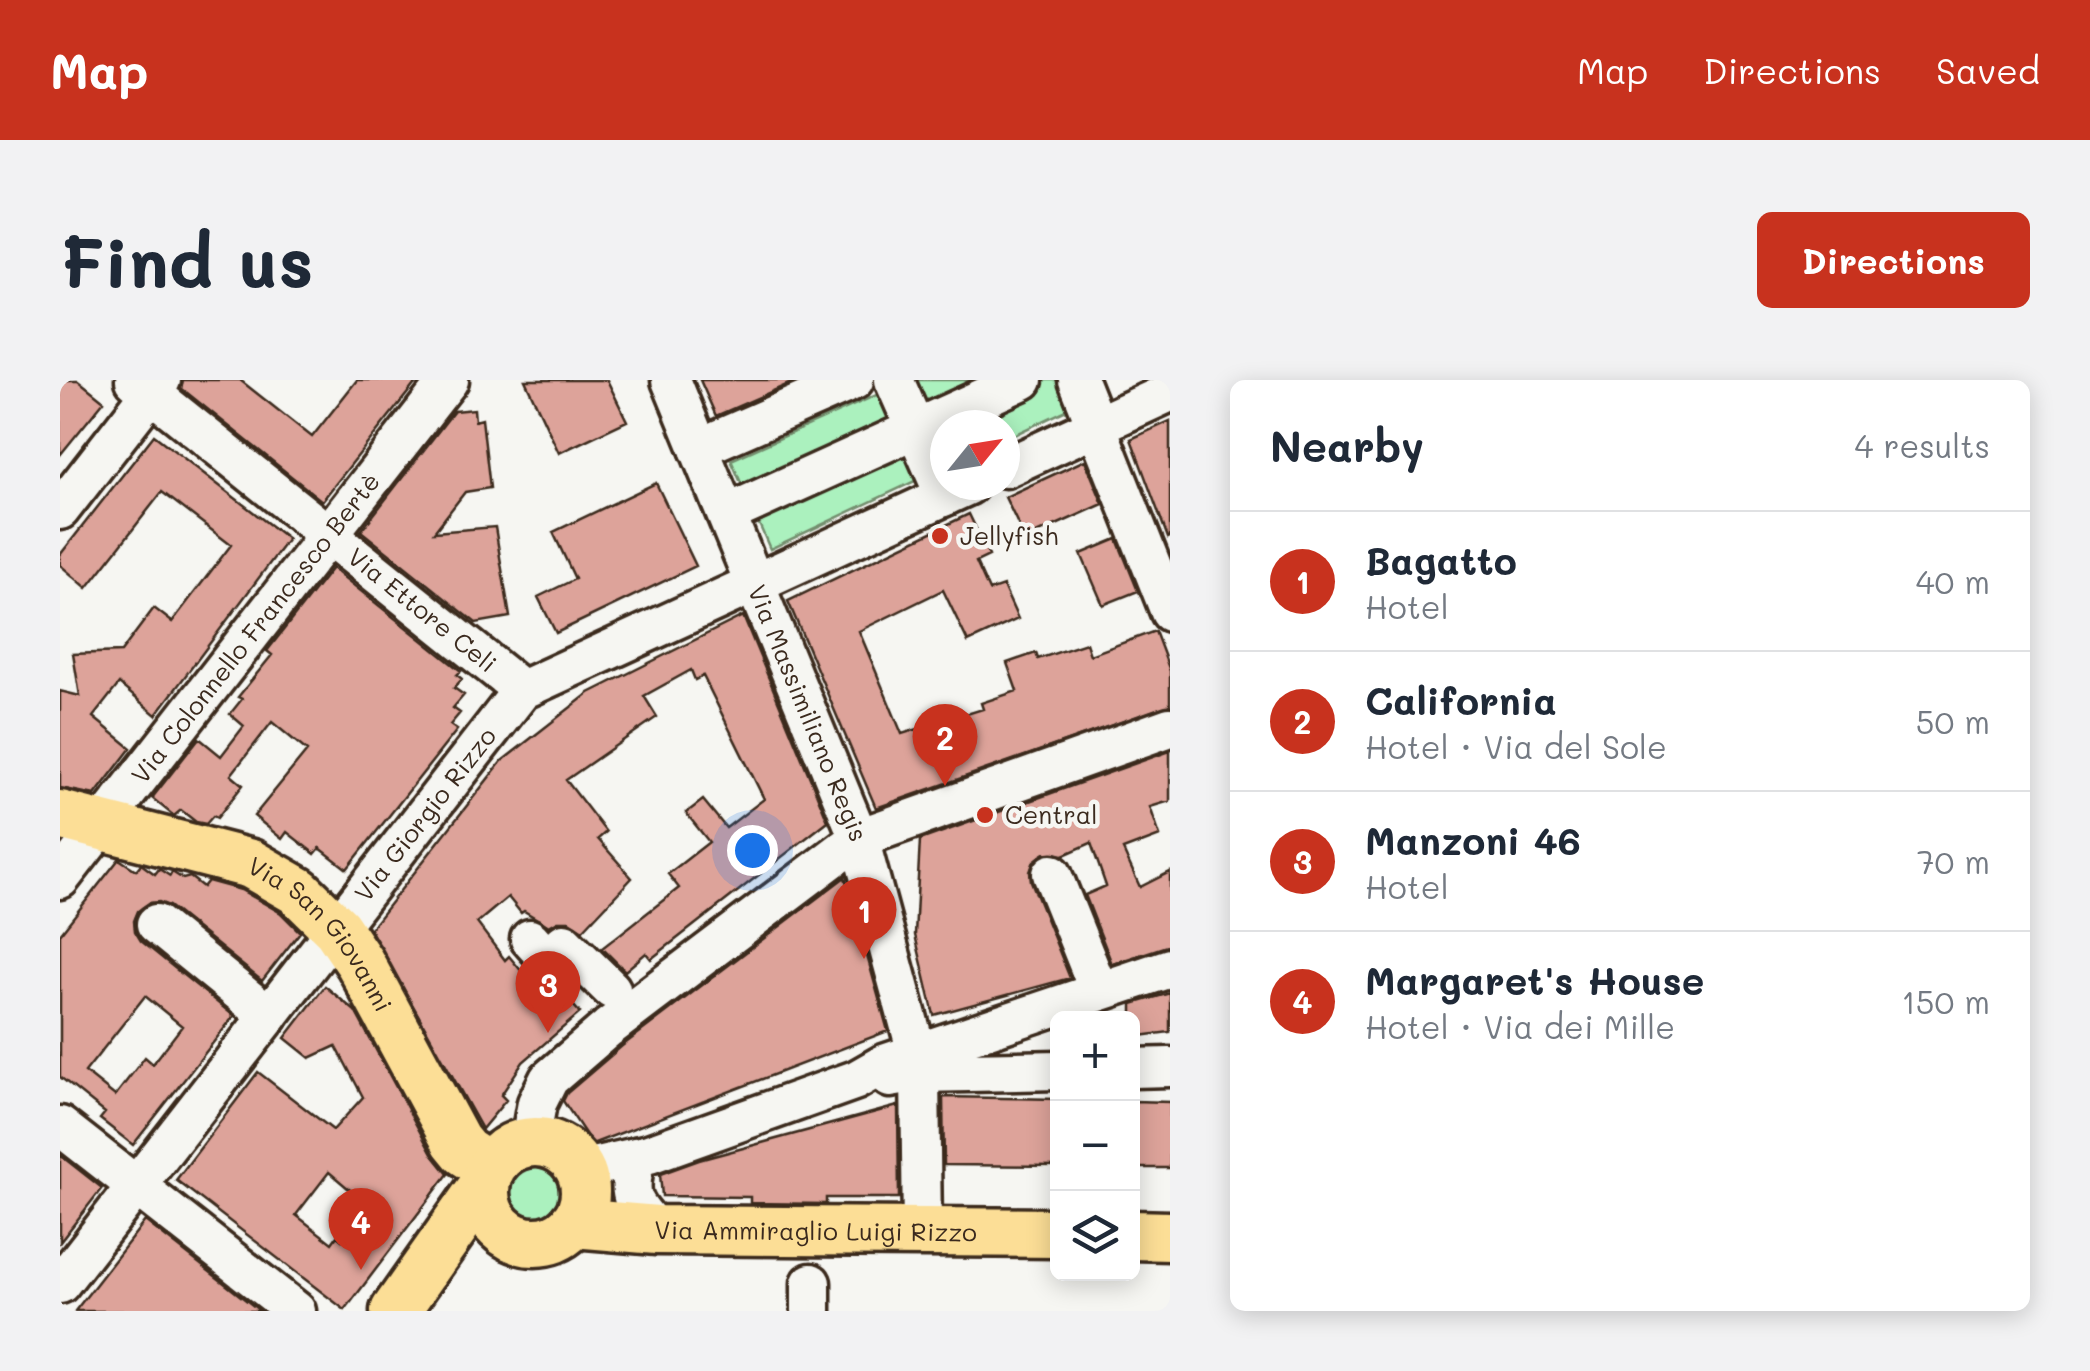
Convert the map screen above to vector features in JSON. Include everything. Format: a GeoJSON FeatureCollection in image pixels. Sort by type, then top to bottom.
{"type":"FeatureCollection","features":[{"type":"Feature","properties":{"kind":"main road","name":"Via San Giovanni"},"geometry":{"type":"LineString","coordinates":[[81,820],[250,864],[298,891],[337,929],[360,963],[456,1140],[491,1194]]}},
{"type":"Feature","properties":{"kind":"main road"},"geometry":{"type":"LineString","coordinates":[[395,1311],[437,1253],[491,1194],[506,1150],[530,1141],[554,1145],[574,1160],[580,1170],[584,1198],[574,1224],[557,1237],[536,1242],[511,1236],[491,1194]]}},
{"type":"Feature","properties":{"kind":"main road","name":"Via Ammiraglio Luigi Rizzo"},"geometry":{"type":"LineString","coordinates":[[574,1224],[657,1230],[1050,1234]]}},
{"type":"Feature","properties":{"kind":"main road"},"geometry":{"type":"LineString","coordinates":[[1140,1235],[1170,1236]]}},
{"type":"Feature","properties":{"kind":"street","name":"Via Colonnello Francesco Bertè"},"geometry":{"type":"LineString","coordinates":[[60,879],[81,820],[328,535],[449,380]]}},
{"type":"Feature","properties":{"kind":"street","name":"Via Massimiliano Regis"},"geometry":{"type":"LineString","coordinates":[[671,380],[859,838],[918,1063],[922,1231]]}},
{"type":"Feature","properties":{"kind":"street"},"geometry":{"type":"LineString","coordinates":[[699,448],[854,380]]}},
{"type":"Feature","properties":{"kind":"street"},"geometry":{"type":"LineString","coordinates":[[894,380],[930,450]]}},
{"type":"Feature","properties":{"kind":"street"},"geometry":{"type":"LineString","coordinates":[[727,514],[1023,380]]}},
{"type":"Feature","properties":{"kind":"street"},"geometry":{"type":"LineString","coordinates":[[1078,380],[1170,612]]}},
{"type":"Feature","properties":{"kind":"street","name":"Via Ettore Celi"},"geometry":{"type":"LineString","coordinates":[[149,384],[328,535],[522,690]]}},
{"type":"Feature","properties":{"kind":"street"},"geometry":{"type":"LineString","coordinates":[[60,510],[149,384]]}},
{"type":"Feature","properties":{"kind":"street"},"geometry":{"type":"LineString","coordinates":[[1020,461],[1170,392]]}},
{"type":"Feature","properties":{"kind":"street","name":"Via Giorgio Rizzo"},"geometry":{"type":"LineString","coordinates":[[60,1284],[522,690],[935,500]]}},
{"type":"Feature","properties":{"kind":"street"},"geometry":{"type":"LineString","coordinates":[[530,1141],[537,1103],[549,1080],[608,1028],[859,838],[1170,727]]}},
{"type":"Feature","properties":{"kind":"street"},"geometry":{"type":"LineString","coordinates":[[1052,874],[1084,1003]]}},
{"type":"Feature","properties":{"kind":"street"},"geometry":{"type":"LineString","coordinates":[[156,924],[269,1016]]}},
{"type":"Feature","properties":{"kind":"street"},"geometry":{"type":"LineString","coordinates":[[530,940],[547,958],[564,942],[611,989]]}},
{"type":"Feature","properties":{"kind":"street"},"geometry":{"type":"LineString","coordinates":[[918,1063],[1170,968]]}},
{"type":"Feature","properties":{"kind":"street"},"geometry":{"type":"LineString","coordinates":[[580,1170],[636,1157],[856,1080],[884,1064],[1050,1070]]}},
{"type":"Feature","properties":{"kind":"street"},"geometry":{"type":"LineString","coordinates":[[1140,1068],[1170,1067]]}},
{"type":"Feature","properties":{"kind":"street"},"geometry":{"type":"LineString","coordinates":[[60,1126],[296,1311]]}},
{"type":"Feature","properties":{"kind":"street"},"geometry":{"type":"LineString","coordinates":[[636,1157],[630,1188],[633,1204],[657,1230]]}},
{"type":"Feature","properties":{"kind":"green space"},"geometry":{"type":"Polygon","coordinates":[[[910,380],[1059,380],[1071,408],[1020,432],[1020,410],[930,410],[930,474],[770,549],[731,460],[910,380]]]}},
{"type":"Feature","properties":{"kind":"green space"},"geometry":{"type":"Polygon","coordinates":[[[535,1163],[556,1171],[564,1192],[556,1213],[535,1221],[514,1213],[506,1192],[514,1171],[535,1163]]]}},
{"type":"Feature","properties":{"kind":"building"},"geometry":{"type":"Polygon","coordinates":[[[60,380],[78,380],[104,401],[60,455],[60,380]]]}},
{"type":"Feature","properties":{"kind":"building"},"geometry":{"type":"Polygon","coordinates":[[[183,380],[240,380],[312,437],[357,380],[418,380],[322,501],[181,388],[183,380]]]}},
{"type":"Feature","properties":{"kind":"building"},"geometry":{"type":"Polygon","coordinates":[[[525,380],[607,380],[627,421],[559,453],[525,380]]]}},
{"type":"Feature","properties":{"kind":"building"},"geometry":{"type":"Polygon","coordinates":[[[700,380],[798,380],[716,416],[700,380]]]}},
{"type":"Feature","properties":{"kind":"building"},"geometry":{"type":"Polygon","coordinates":[[[474,409],[475,421],[482,419],[490,488],[465,492],[434,532],[495,527],[510,617],[476,623],[361,531],[454,411],[474,409]]]}},
{"type":"Feature","properties":{"kind":"building"},"geometry":{"type":"Polygon","coordinates":[[[1170,421],[1170,537],[1168,538],[1131,439],[1170,421]]]}},
{"type":"Feature","properties":{"kind":"building"},"geometry":{"type":"Polygon","coordinates":[[[154,435],[288,539],[156,715],[119,684],[93,717],[131,748],[95,795],[60,788],[60,691],[80,696],[73,654],[121,652],[154,608],[172,622],[231,545],[162,492],[87,588],[60,565],[60,555],[154,435]]]}},
{"type":"Feature","properties":{"kind":"building"},"geometry":{"type":"Polygon","coordinates":[[[1085,460],[1103,504],[1025,539],[1006,500],[1020,500],[1020,490],[1085,460]]]}},
{"type":"Feature","properties":{"kind":"building"},"geometry":{"type":"Polygon","coordinates":[[[656,483],[696,566],[556,633],[538,597],[575,579],[553,532],[656,483]]]}},
{"type":"Feature","properties":{"kind":"building"},"geometry":{"type":"Polygon","coordinates":[[[969,514],[989,556],[976,562],[989,591],[1003,586],[1018,619],[968,642],[943,590],[859,631],[902,734],[983,709],[981,703],[1017,691],[1007,663],[1036,653],[1038,659],[1086,643],[1090,655],[1155,631],[1170,671],[1170,705],[876,808],[788,601],[969,514]]]}},
{"type":"Feature","properties":{"kind":"building"},"geometry":{"type":"Polygon","coordinates":[[[1117,539],[1138,591],[1103,605],[1081,554],[1117,539]]]}},
{"type":"Feature","properties":{"kind":"building"},"geometry":{"type":"Polygon","coordinates":[[[332,568],[461,671],[457,675],[462,679],[454,688],[464,695],[453,708],[460,713],[450,725],[457,730],[347,869],[320,848],[315,854],[287,832],[282,839],[254,816],[307,751],[272,722],[231,775],[243,785],[217,818],[213,816],[206,824],[196,822],[181,810],[174,816],[152,798],[199,738],[221,756],[244,726],[230,714],[242,699],[238,697],[272,655],[267,651],[332,568]]]}},
{"type":"Feature","properties":{"kind":"building"},"geometry":{"type":"Polygon","coordinates":[[[743,616],[828,821],[651,959],[646,953],[625,971],[602,948],[679,888],[668,874],[709,842],[686,813],[703,800],[726,828],[764,799],[703,676],[695,680],[691,670],[644,696],[657,717],[566,780],[606,832],[598,839],[632,878],[583,930],[569,921],[549,926],[524,911],[521,913],[508,897],[477,923],[505,960],[509,956],[523,973],[527,970],[539,979],[551,980],[580,1013],[523,1062],[501,1095],[506,1100],[482,1129],[370,929],[502,761],[589,693],[743,616]]]}},
{"type":"Feature","properties":{"kind":"building"},"geometry":{"type":"Polygon","coordinates":[[[1170,751],[1170,801],[1150,807],[1160,836],[1123,850],[1140,887],[1170,872],[1170,945],[1112,964],[1085,895],[1106,886],[1091,843],[1064,855],[1045,853],[1034,861],[1031,881],[1070,978],[934,1015],[915,935],[920,840],[1170,751]]]}},
{"type":"Feature","properties":{"kind":"building"},"geometry":{"type":"Polygon","coordinates":[[[119,859],[136,870],[141,864],[155,874],[159,869],[170,876],[172,872],[183,879],[190,877],[203,887],[208,881],[241,890],[281,913],[300,932],[262,981],[169,906],[149,903],[138,911],[135,931],[141,941],[234,1016],[133,1145],[100,1119],[105,1113],[60,1077],[60,934],[119,859]],[[145,996],[85,1072],[115,1096],[145,1057],[153,1064],[182,1026],[145,996]]]}},
{"type":"Feature","properties":{"kind":"building"},"geometry":{"type":"Polygon","coordinates":[[[845,877],[888,1031],[592,1144],[563,1101],[567,1093],[622,1046],[845,877]]]}},
{"type":"Feature","properties":{"kind":"building"},"geometry":{"type":"Polygon","coordinates":[[[325,986],[355,1011],[432,1154],[448,1174],[345,1310],[176,1180],[258,1072],[333,1130],[363,1097],[336,1046],[310,1058],[285,1038],[325,986]],[[329,1172],[296,1215],[332,1243],[337,1236],[342,1240],[369,1206],[329,1172]]]}},
{"type":"Feature","properties":{"kind":"building"},"geometry":{"type":"Polygon","coordinates":[[[1170,993],[1170,1032],[1140,1036],[1140,1011],[1132,1011],[1132,1004],[1170,993]]]}},
{"type":"Feature","properties":{"kind":"building"},"geometry":{"type":"Polygon","coordinates":[[[943,1097],[1050,1099],[1050,1166],[944,1165],[943,1097]]]}},
{"type":"Feature","properties":{"kind":"building"},"geometry":{"type":"Polygon","coordinates":[[[1140,1101],[1170,1102],[1170,1168],[1140,1168],[1140,1101]]]}},
{"type":"Feature","properties":{"kind":"building"},"geometry":{"type":"Polygon","coordinates":[[[898,1106],[899,1198],[826,1198],[826,1204],[750,1203],[750,1197],[662,1196],[660,1174],[898,1106]]]}},
{"type":"Feature","properties":{"kind":"building"},"geometry":{"type":"Polygon","coordinates":[[[60,1155],[102,1188],[60,1242],[60,1155]]]}},
{"type":"Feature","properties":{"kind":"building"},"geometry":{"type":"Polygon","coordinates":[[[145,1221],[260,1311],[75,1311],[145,1221]]]}},
{"type":"Feature","properties":{"kind":"place","name":"Jellyfish"},"geometry":{"type":"Point","coordinates":[940,536]}},
{"type":"Feature","properties":{"kind":"place","name":"California"},"geometry":{"type":"Point","coordinates":[945,786]}},
{"type":"Feature","properties":{"kind":"place","name":"Central"},"geometry":{"type":"Point","coordinates":[985,815]}},
{"type":"Feature","properties":{"kind":"place","name":"Bagatto"},"geometry":{"type":"Point","coordinates":[864,959]}},
{"type":"Feature","properties":{"kind":"place","name":"Manzoni 46"},"geometry":{"type":"Point","coordinates":[548,1033]}},
{"type":"Feature","properties":{"kind":"place","name":"Margaret's House"},"geometry":{"type":"Point","coordinates":[361,1270]}}]}
